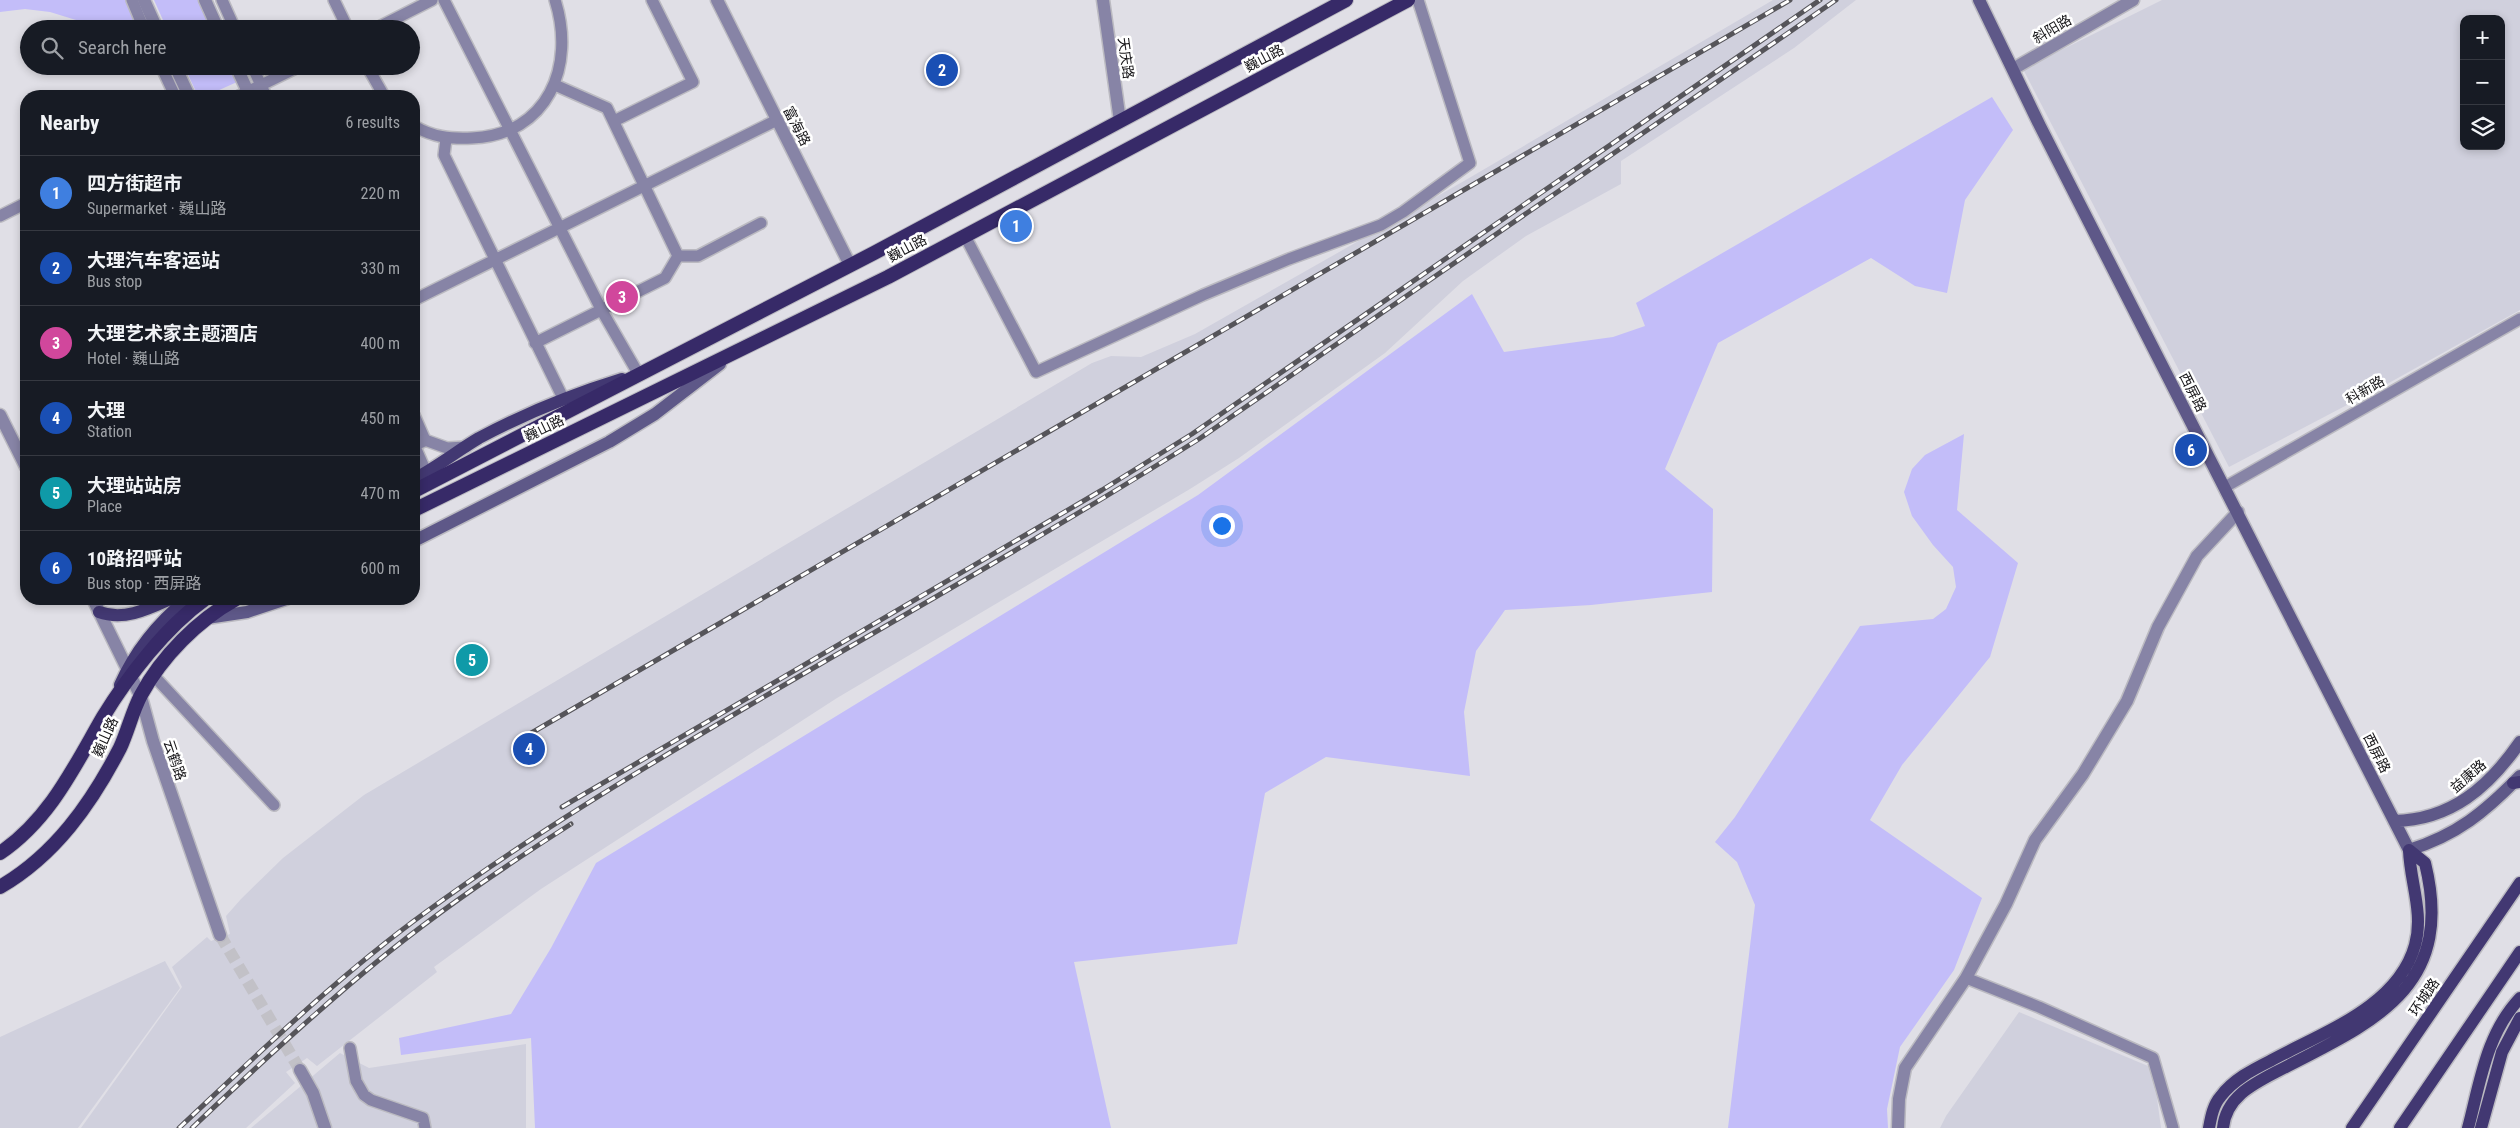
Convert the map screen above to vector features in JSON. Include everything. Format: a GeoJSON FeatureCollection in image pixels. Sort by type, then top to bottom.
{"type":"FeatureCollection","features":[{"type":"Feature","properties":{"kind":"highway","name":"巍山路"},"geometry":{"type":"LineString","coordinates":[[420,488],[850,266],[1346,0]]}},
{"type":"Feature","properties":{"kind":"highway","name":"巍山路"},"geometry":{"type":"LineString","coordinates":[[420,507],[864,289],[1408,0]]}},
{"type":"Feature","properties":{"kind":"highway","name":"巍山路"},"geometry":{"type":"LineString","coordinates":[[0,853],[31,827],[54,800],[129,674],[170,630],[199,605]]}},
{"type":"Feature","properties":{"kind":"highway","name":"巍山路"},"geometry":{"type":"LineString","coordinates":[[0,887],[23,873],[45,855],[83,810],[121,745],[140,697],[154,676],[185,638],[207,618],[227,605]]}},
{"type":"Feature","properties":{"kind":"main road","name":"西屏路"},"geometry":{"type":"LineString","coordinates":[[1979,0],[2409,850]]}},
{"type":"Feature","properties":{"kind":"main road"},"geometry":{"type":"LineString","coordinates":[[420,538],[557,470],[629,431],[737,351]]}},
{"type":"Feature","properties":{"kind":"main road"},"geometry":{"type":"LineString","coordinates":[[420,476],[466,447],[524,416],[596,387],[639,375]]}},
{"type":"Feature","properties":{"kind":"main road"},"geometry":{"type":"LineString","coordinates":[[100,612],[112,616],[127,615],[154,605]]}},
{"type":"Feature","properties":{"kind":"main road"},"geometry":{"type":"LineString","coordinates":[[129,674],[154,631],[181,605]]}},
{"type":"Feature","properties":{"kind":"main road"},"geometry":{"type":"LineString","coordinates":[[207,618],[233,616],[267,605]]}},
{"type":"Feature","properties":{"kind":"main road","name":"益康路"},"geometry":{"type":"LineString","coordinates":[[2394,821],[2432,816],[2467,800],[2494,775],[2520,742]]}},
{"type":"Feature","properties":{"kind":"main road"},"geometry":{"type":"LineString","coordinates":[[2409,850],[2437,842],[2455,832],[2486,809],[2518,780]]}},
{"type":"Feature","properties":{"kind":"main road"},"geometry":{"type":"LineString","coordinates":[[2210,1128],[2216,1104],[2231,1085],[2260,1066],[2360,1012],[2381,995],[2402,972],[2413,952],[2418,931],[2418,909],[2409,868],[2409,850]]}},
{"type":"Feature","properties":{"kind":"main road"},"geometry":{"type":"LineString","coordinates":[[2223,1128],[2228,1108],[2240,1094],[2369,1021],[2390,1005],[2414,977],[2428,949],[2432,909],[2425,863],[2409,850]]}},
{"type":"Feature","properties":{"kind":"main road","name":"环城路"},"geometry":{"type":"LineString","coordinates":[[2352,1128],[2520,883]]}},
{"type":"Feature","properties":{"kind":"main road"},"geometry":{"type":"LineString","coordinates":[[2400,1128],[2520,952]]}},
{"type":"Feature","properties":{"kind":"main road"},"geometry":{"type":"LineString","coordinates":[[2468,1128],[2490,1047],[2502,1020],[2520,998]]}},
{"type":"Feature","properties":{"kind":"main road"},"geometry":{"type":"LineString","coordinates":[[2481,1128],[2502,1052],[2520,1018]]}},
{"type":"Feature","properties":{"kind":"main road"},"geometry":{"type":"LineString","coordinates":[[2347,1128],[2362,1114]]}},
{"type":"Feature","properties":{"kind":"street"},"geometry":{"type":"LineString","coordinates":[[132,0],[140,20]]}},
{"type":"Feature","properties":{"kind":"street"},"geometry":{"type":"LineString","coordinates":[[144,0],[153,20]]}},
{"type":"Feature","properties":{"kind":"street"},"geometry":{"type":"LineString","coordinates":[[205,0],[214,20]]}},
{"type":"Feature","properties":{"kind":"street"},"geometry":{"type":"LineString","coordinates":[[222,0],[231,20]]}},
{"type":"Feature","properties":{"kind":"street"},"geometry":{"type":"LineString","coordinates":[[334,0],[344,20]]}},
{"type":"Feature","properties":{"kind":"street"},"geometry":{"type":"LineString","coordinates":[[392,20],[432,0]]}},
{"type":"Feature","properties":{"kind":"street"},"geometry":{"type":"LineString","coordinates":[[444,0],[602,310],[639,375]]}},
{"type":"Feature","properties":{"kind":"street"},"geometry":{"type":"LineString","coordinates":[[420,129],[446,139],[482,138],[510,131],[537,110],[555,85],[563,48],[562,27],[555,0]]}},
{"type":"Feature","properties":{"kind":"street"},"geometry":{"type":"LineString","coordinates":[[614,121],[693,82],[652,0]]}},
{"type":"Feature","properties":{"kind":"street","name":"富海路"},"geometry":{"type":"LineString","coordinates":[[717,0],[850,266]]}},
{"type":"Feature","properties":{"kind":"street","name":"天庆路"},"geometry":{"type":"LineString","coordinates":[[1104,0],[1120,120]]}},
{"type":"Feature","properties":{"kind":"street"},"geometry":{"type":"LineString","coordinates":[[964,236],[1036,372],[1203,295],[1380,225],[1403,212],[1470,163],[1418,0]]}},
{"type":"Feature","properties":{"kind":"street","name":"斜阳路"},"geometry":{"type":"LineString","coordinates":[[2013,69],[2133,0]]}},
{"type":"Feature","properties":{"kind":"street"},"geometry":{"type":"LineString","coordinates":[[165,75],[172,90]]}},
{"type":"Feature","properties":{"kind":"street"},"geometry":{"type":"LineString","coordinates":[[179,75],[186,90]]}},
{"type":"Feature","properties":{"kind":"street"},"geometry":{"type":"LineString","coordinates":[[239,75],[244,90]]}},
{"type":"Feature","properties":{"kind":"street"},"geometry":{"type":"LineString","coordinates":[[256,75],[264,90]]}},
{"type":"Feature","properties":{"kind":"street"},"geometry":{"type":"LineString","coordinates":[[265,90],[287,75]]}},
{"type":"Feature","properties":{"kind":"street"},"geometry":{"type":"LineString","coordinates":[[372,75],[381,90]]}},
{"type":"Feature","properties":{"kind":"street"},"geometry":{"type":"LineString","coordinates":[[555,85],[607,108],[678,256]]}},
{"type":"Feature","properties":{"kind":"street"},"geometry":{"type":"LineString","coordinates":[[420,297],[777,120]]}},
{"type":"Feature","properties":{"kind":"street"},"geometry":{"type":"LineString","coordinates":[[446,139],[444,155],[564,400]]}},
{"type":"Feature","properties":{"kind":"street"},"geometry":{"type":"LineString","coordinates":[[0,216],[20,206]]}},
{"type":"Feature","properties":{"kind":"street"},"geometry":{"type":"LineString","coordinates":[[678,256],[698,256],[761,223]]}},
{"type":"Feature","properties":{"kind":"street"},"geometry":{"type":"LineString","coordinates":[[536,343],[665,278],[678,256]]}},
{"type":"Feature","properties":{"kind":"street","name":"科新路"},"geometry":{"type":"LineString","coordinates":[[2225,487],[2520,319]]}},
{"type":"Feature","properties":{"kind":"street"},"geometry":{"type":"LineString","coordinates":[[0,415],[20,455]]}},
{"type":"Feature","properties":{"kind":"street"},"geometry":{"type":"LineString","coordinates":[[420,444],[447,448],[466,447]]}},
{"type":"Feature","properties":{"kind":"street"},"geometry":{"type":"LineString","coordinates":[[420,451],[426,473]]}},
{"type":"Feature","properties":{"kind":"street"},"geometry":{"type":"LineString","coordinates":[[1898,1128],[1899,1099],[1905,1068],[1966,978],[2006,904],[2035,840],[2083,774],[2127,701],[2158,627],[2197,556],[2238,512]]}},
{"type":"Feature","properties":{"kind":"street","name":"云鹤路"},"geometry":{"type":"LineString","coordinates":[[96,605],[140,697],[153,741],[220,935]]}},
{"type":"Feature","properties":{"kind":"street"},"geometry":{"type":"LineString","coordinates":[[154,676],[274,805]]}},
{"type":"Feature","properties":{"kind":"street"},"geometry":{"type":"LineString","coordinates":[[1966,978],[2040,1007],[2154,1058],[2173,1128]]}},
{"type":"Feature","properties":{"kind":"street"},"geometry":{"type":"LineString","coordinates":[[350,1048],[359,1089],[372,1100],[424,1118],[425,1128]]}},
{"type":"Feature","properties":{"kind":"street"},"geometry":{"type":"LineString","coordinates":[[300,1070],[313,1093],[325,1128]]}},
{"type":"Feature","properties":{"kind":"shaded area"},"geometry":{"type":"Polygon","coordinates":[[[0,0],[127,0],[136,20],[76,20],[50,12],[25,9],[0,12],[0,0]]]}},
{"type":"Feature","properties":{"kind":"shaded area"},"geometry":{"type":"Polygon","coordinates":[[[154,0],[199,0],[209,20],[163,20],[154,0]]]}},
{"type":"Feature","properties":{"kind":"shaded area"},"geometry":{"type":"Polygon","coordinates":[[[1773,0],[1856,0],[1794,48],[1621,161],[1621,184],[1526,236],[1463,281],[1385,353],[1239,458],[837,698],[541,889],[434,967],[437,972],[317,1066],[307,1058],[286,1072],[295,1083],[246,1128],[81,1128],[182,987],[172,967],[207,937],[211,941],[230,934],[226,916],[241,899],[283,858],[364,795],[1092,363],[1111,356],[1141,357],[1195,334],[1464,181],[1773,0]]]}},
{"type":"Feature","properties":{"kind":"shaded area"},"geometry":{"type":"Polygon","coordinates":[[[2162,0],[2520,0],[2520,310],[2387,384],[2229,467],[2023,69],[2162,0]]]}},
{"type":"Feature","properties":{"kind":"shaded area"},"geometry":{"type":"Polygon","coordinates":[[[188,75],[234,75],[237,82],[219,90],[195,90],[188,75]]]}},
{"type":"Feature","properties":{"kind":"shaded area"},"geometry":{"type":"Polygon","coordinates":[[[1992,97],[2013,130],[1965,200],[1947,293],[1915,286],[1871,258],[1718,343],[1665,469],[1713,509],[1712,592],[1591,605],[1505,610],[1476,651],[1464,712],[1470,776],[1326,757],[1265,793],[1237,944],[1074,962],[1111,1128],[535,1128],[531,1038],[401,1055],[399,1038],[511,1014],[551,948],[596,863],[1198,495],[1472,294],[1504,352],[1613,337],[1645,326],[1636,303],[1992,97]]]}},
{"type":"Feature","properties":{"kind":"shaded area"},"geometry":{"type":"Polygon","coordinates":[[[1964,434],[1957,510],[2018,563],[1990,657],[1902,765],[1870,820],[1982,898],[1954,970],[1900,1047],[1887,1109],[1888,1128],[1728,1128],[1755,905],[1737,862],[1715,842],[1735,817],[1860,626],[1933,619],[1946,609],[1956,587],[1953,567],[1933,545],[1912,516],[1904,492],[1912,469],[1925,455],[1964,434]]]}},
{"type":"Feature","properties":{"kind":"shaded area"},"geometry":{"type":"Polygon","coordinates":[[[165,961],[180,988],[78,1128],[0,1128],[0,1037],[165,961]]]}},
{"type":"Feature","properties":{"kind":"shaded area"},"geometry":{"type":"Polygon","coordinates":[[[2019,1012],[2148,1066],[2157,1098],[2161,1128],[1940,1128],[1946,1116],[2019,1012]]]}},
{"type":"Feature","properties":{"kind":"shaded area"},"geometry":{"type":"Polygon","coordinates":[[[526,1044],[526,1128],[251,1128],[340,1053],[369,1068],[526,1044]]]}},
{"type":"Feature","properties":{"kind":"tunnel"},"geometry":{"type":"LineString","coordinates":[[220,935],[300,1070]]}},
{"type":"Feature","properties":{"kind":"railway"},"geometry":{"type":"LineString","coordinates":[[521,739],[1790,0]]}},
{"type":"Feature","properties":{"kind":"railway"},"geometry":{"type":"LineString","coordinates":[[562,807],[1102,490],[1192,434],[1820,0]]}},
{"type":"Feature","properties":{"kind":"railway"},"geometry":{"type":"LineString","coordinates":[[179,1128],[330,989],[393,937],[465,884],[586,804],[668,754],[1031,541],[1199,439],[1836,0]]}},
{"type":"Feature","properties":{"kind":"railway"},"geometry":{"type":"LineString","coordinates":[[192,1128],[284,1042],[379,960],[473,889],[571,824]]}},
{"type":"Feature","properties":{"kind":"place","name":"大理汽车客运站"},"geometry":{"type":"Point","coordinates":[942,70]}},
{"type":"Feature","properties":{"kind":"place","name":"四方街超市"},"geometry":{"type":"Point","coordinates":[1016,226]}},
{"type":"Feature","properties":{"kind":"place","name":"大理艺术家主题酒店"},"geometry":{"type":"Point","coordinates":[622,297]}},
{"type":"Feature","properties":{"kind":"place","name":"10路招呼站"},"geometry":{"type":"Point","coordinates":[2191,450]}},
{"type":"Feature","properties":{"kind":"place","name":"大理站站房"},"geometry":{"type":"Point","coordinates":[472,660]}},
{"type":"Feature","properties":{"kind":"place","name":"大理"},"geometry":{"type":"Point","coordinates":[529,749]}}]}
